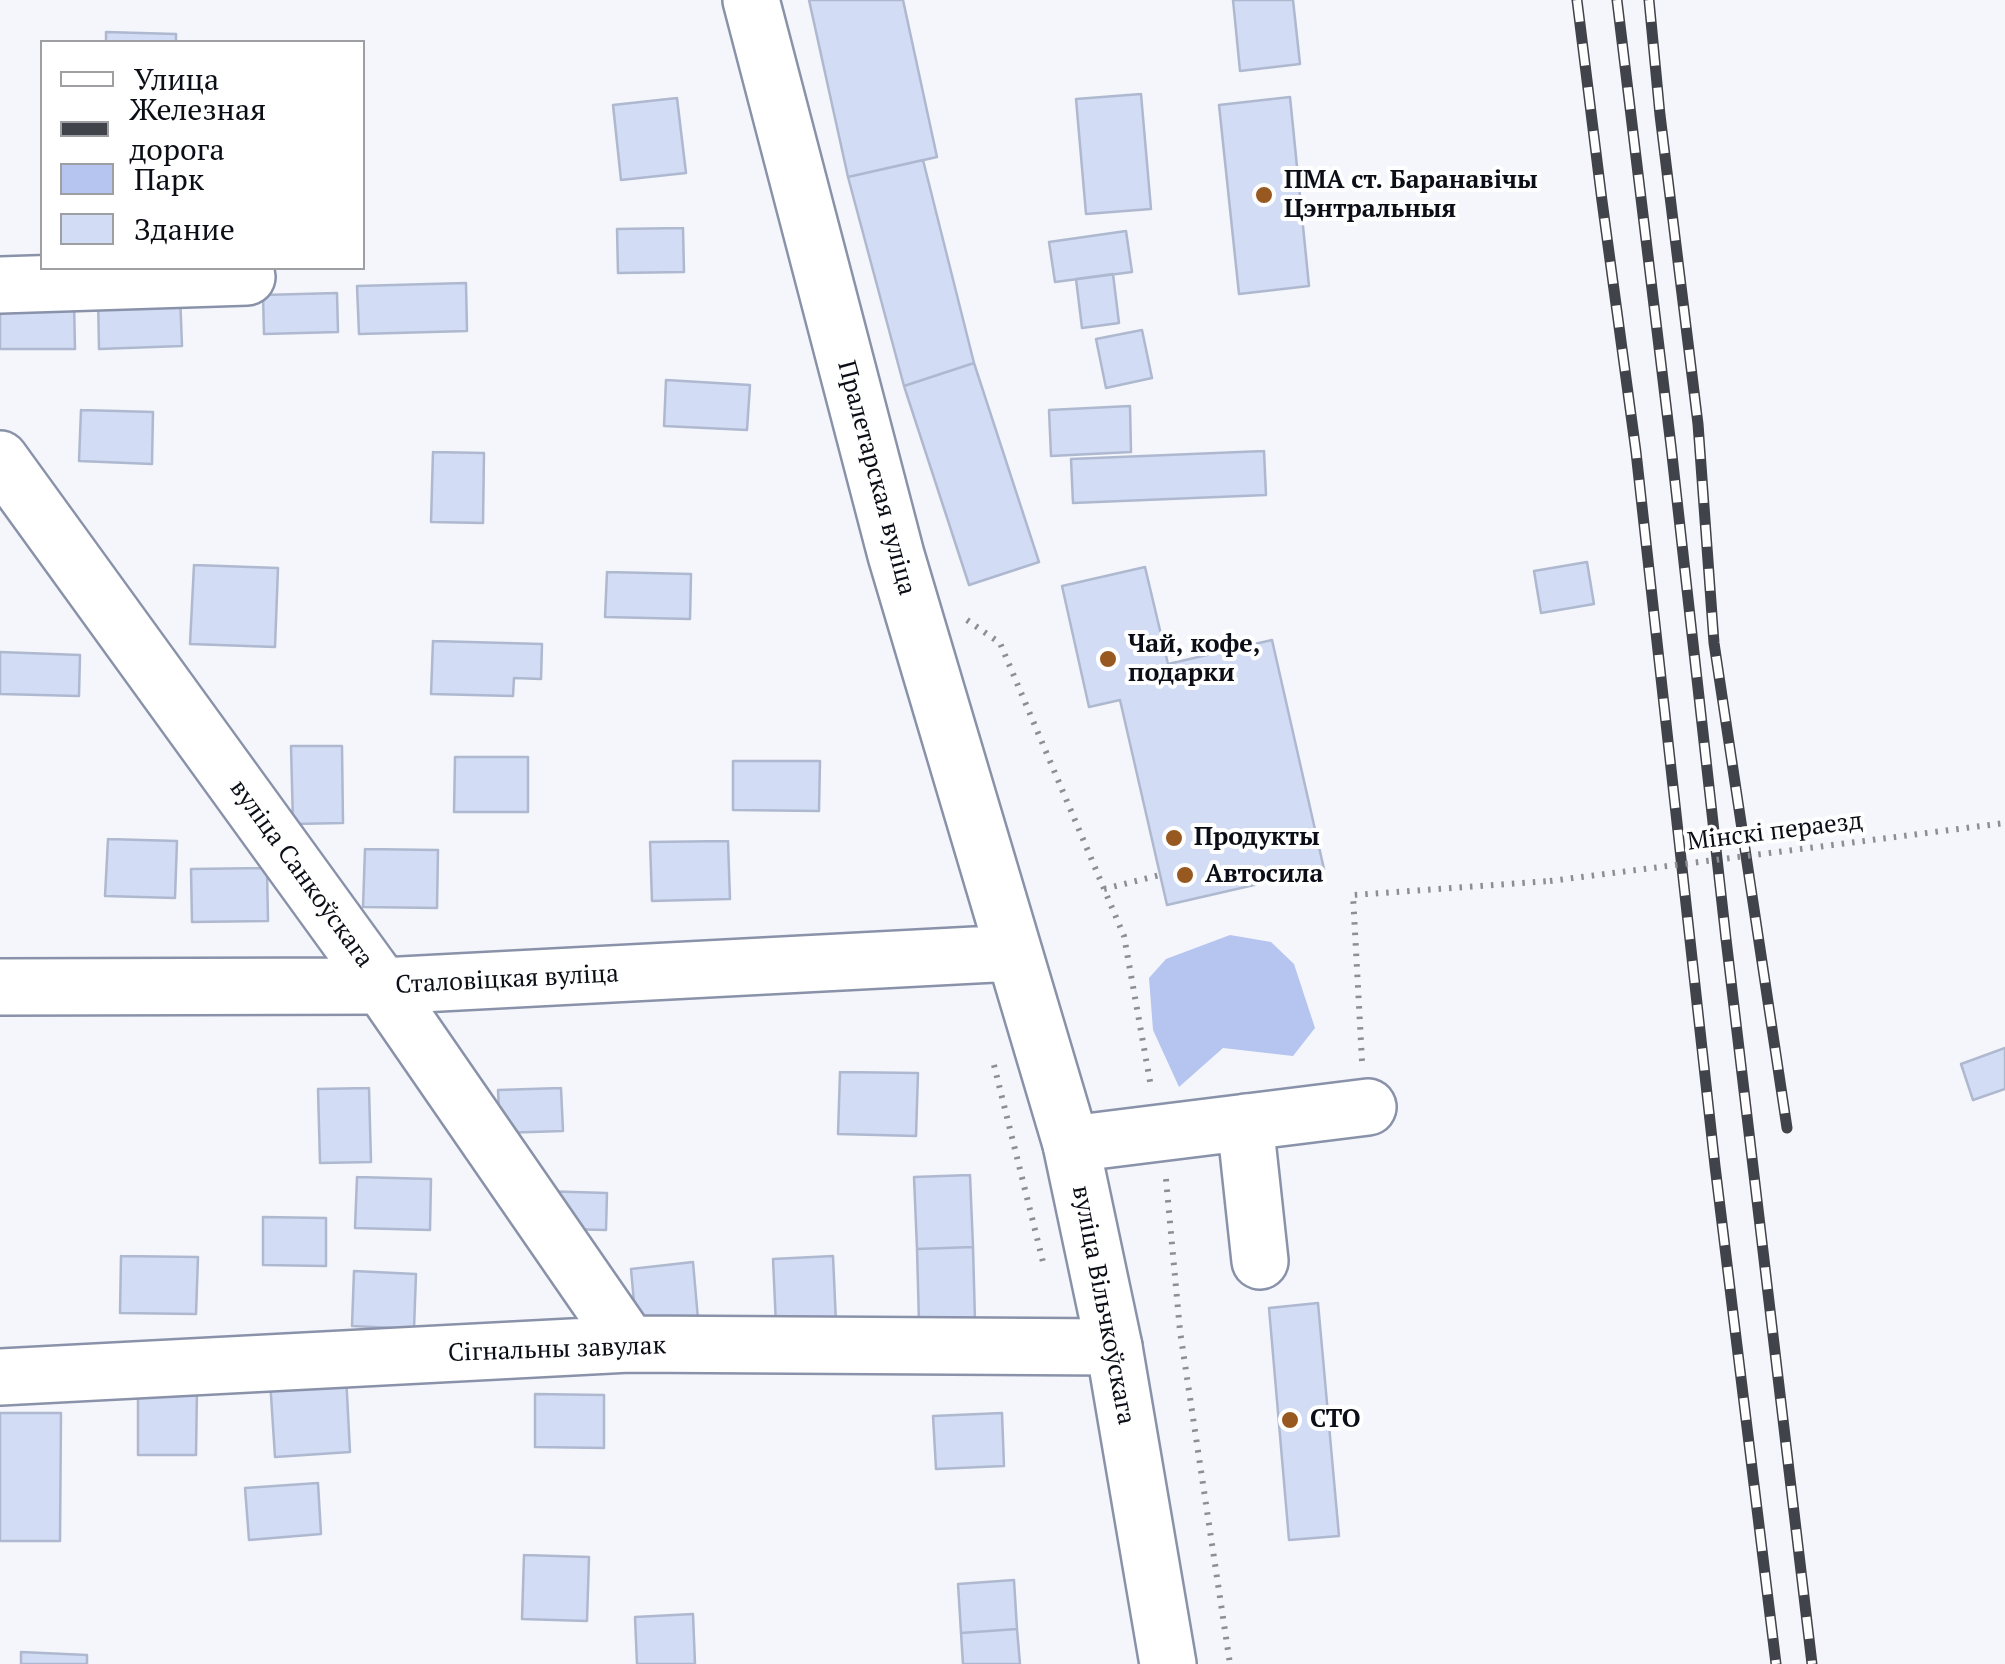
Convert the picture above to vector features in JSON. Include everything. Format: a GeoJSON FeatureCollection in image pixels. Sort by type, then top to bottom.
{"type":"FeatureCollection","features":[{"type":"Feature","properties":{"kind":"main road","name":"Пралетарская вуліца"},"geometry":{"type":"LineString","coordinates":[[751,0],[896,555],[1013,952]]}},
{"type":"Feature","properties":{"kind":"main road"},"geometry":{"type":"LineString","coordinates":[[0,285],[248,277]]}},
{"type":"Feature","properties":{"kind":"main road","name":"вуліца Санкоўскага"},"geometry":{"type":"LineString","coordinates":[[0,459],[382,986],[630,1344]]}},
{"type":"Feature","properties":{"kind":"main road","name":"Сталовіцкая вуліца"},"geometry":{"type":"LineString","coordinates":[[0,988],[382,986],[1013,952]]}},
{"type":"Feature","properties":{"kind":"main road","name":"вуліца Вільчкоўскага"},"geometry":{"type":"LineString","coordinates":[[1013,952],[1071,1144],[1114,1348],[1168,1664]]}},
{"type":"Feature","properties":{"kind":"main road"},"geometry":{"type":"LineString","coordinates":[[1071,1144],[1368,1106]]}},
{"type":"Feature","properties":{"kind":"main road"},"geometry":{"type":"LineString","coordinates":[[1244,1122],[1260,1260]]}},
{"type":"Feature","properties":{"kind":"main road","name":"Сігнальны завулак"},"geometry":{"type":"LineString","coordinates":[[0,1377],[630,1344],[1114,1348]]}},
{"type":"Feature","properties":{"kind":"path"},"geometry":{"type":"LineString","coordinates":[[963,617],[1000,643],[1124,936],[1159,1131],[1180,1331],[1230,1664]]}},
{"type":"Feature","properties":{"kind":"path","name":"Мінскі пераезд"},"geometry":{"type":"LineString","coordinates":[[1368,1106],[1352,895],[1550,881],[2005,823]]}},
{"type":"Feature","properties":{"kind":"path"},"geometry":{"type":"LineString","coordinates":[[1104,888],[1160,875]]}},
{"type":"Feature","properties":{"kind":"green space"},"geometry":{"type":"Polygon","coordinates":[[[1230,935],[1271,942],[1294,964],[1315,1028],[1293,1056],[1223,1048],[1179,1087],[1153,1030],[1149,978],[1166,959],[1230,935]]]}},
{"type":"Feature","properties":{"kind":"building"},"geometry":{"type":"Polygon","coordinates":[[[809,0],[903,0],[937,157],[848,177],[809,0]]]}},
{"type":"Feature","properties":{"kind":"building"},"geometry":{"type":"Polygon","coordinates":[[[1233,0],[1293,0],[1300,64],[1240,71],[1233,0]]]}},
{"type":"Feature","properties":{"kind":"building"},"geometry":{"type":"Polygon","coordinates":[[[106,32],[176,34],[176,40],[106,40],[106,32]]]}},
{"type":"Feature","properties":{"kind":"building"},"geometry":{"type":"Polygon","coordinates":[[[1141,94],[1151,209],[1086,214],[1076,99],[1141,94]]]}},
{"type":"Feature","properties":{"kind":"building","name":"ПМА ст. Баранавічы Цэнтральныя"},"geometry":{"type":"Polygon","coordinates":[[[1290,97],[1309,286],[1239,294],[1219,105],[1290,97]]]}},
{"type":"Feature","properties":{"kind":"building"},"geometry":{"type":"Polygon","coordinates":[[[677,98],[686,173],[621,180],[613,105],[677,98]]]}},
{"type":"Feature","properties":{"kind":"building"},"geometry":{"type":"Polygon","coordinates":[[[923,160],[974,363],[904,386],[848,177],[923,160]]]}},
{"type":"Feature","properties":{"kind":"building"},"geometry":{"type":"Polygon","coordinates":[[[683,228],[684,272],[618,273],[617,229],[683,228]]]}},
{"type":"Feature","properties":{"kind":"building"},"geometry":{"type":"Polygon","coordinates":[[[1126,231],[1132,272],[1055,282],[1049,242],[1126,231]]]}},
{"type":"Feature","properties":{"kind":"building"},"geometry":{"type":"Polygon","coordinates":[[[1113,274],[1119,323],[1082,328],[1076,279],[1113,274]]]}},
{"type":"Feature","properties":{"kind":"building"},"geometry":{"type":"Polygon","coordinates":[[[466,283],[467,331],[359,334],[357,286],[466,283]]]}},
{"type":"Feature","properties":{"kind":"building"},"geometry":{"type":"Polygon","coordinates":[[[337,293],[338,332],[264,334],[263,295],[337,293]]]}},
{"type":"Feature","properties":{"kind":"building"},"geometry":{"type":"Polygon","coordinates":[[[180,294],[182,346],[99,349],[98,296],[180,294]]]}},
{"type":"Feature","properties":{"kind":"building"},"geometry":{"type":"Polygon","coordinates":[[[0,301],[74,301],[75,349],[0,349],[0,301]]]}},
{"type":"Feature","properties":{"kind":"building"},"geometry":{"type":"Polygon","coordinates":[[[1142,330],[1152,378],[1106,388],[1096,339],[1142,330]]]}},
{"type":"Feature","properties":{"kind":"building"},"geometry":{"type":"Polygon","coordinates":[[[974,363],[1039,562],[969,585],[904,386],[974,363]]]}},
{"type":"Feature","properties":{"kind":"building"},"geometry":{"type":"Polygon","coordinates":[[[666,380],[750,385],[747,430],[664,426],[666,380]]]}},
{"type":"Feature","properties":{"kind":"building"},"geometry":{"type":"Polygon","coordinates":[[[1130,406],[1131,452],[1051,456],[1049,410],[1130,406]]]}},
{"type":"Feature","properties":{"kind":"building"},"geometry":{"type":"Polygon","coordinates":[[[81,410],[153,412],[152,464],[79,461],[81,410]]]}},
{"type":"Feature","properties":{"kind":"building"},"geometry":{"type":"Polygon","coordinates":[[[1264,451],[1266,495],[1073,503],[1071,459],[1264,451]]]}},
{"type":"Feature","properties":{"kind":"building"},"geometry":{"type":"Polygon","coordinates":[[[433,452],[484,453],[483,523],[431,522],[433,452]]]}},
{"type":"Feature","properties":{"kind":"building"},"geometry":{"type":"Polygon","coordinates":[[[1587,562],[1594,604],[1541,613],[1534,571],[1587,562]]]}},
{"type":"Feature","properties":{"kind":"building"},"geometry":{"type":"Polygon","coordinates":[[[194,565],[278,568],[275,647],[190,644],[194,565]]]}},
{"type":"Feature","properties":{"kind":"building"},"geometry":{"type":"Polygon","coordinates":[[[1145,567],[1168,664],[1272,640],[1324,869],[1167,905],[1120,700],[1089,707],[1062,586],[1145,567]]]}},
{"type":"Feature","properties":{"kind":"building"},"geometry":{"type":"Polygon","coordinates":[[[607,572],[691,574],[690,619],[605,617],[607,572]]]}},
{"type":"Feature","properties":{"kind":"building"},"geometry":{"type":"Polygon","coordinates":[[[433,641],[542,644],[541,679],[514,678],[513,696],[431,694],[433,641]]]}},
{"type":"Feature","properties":{"kind":"building"},"geometry":{"type":"Polygon","coordinates":[[[0,652],[80,655],[79,696],[0,694],[0,652]]]}},
{"type":"Feature","properties":{"kind":"building"},"geometry":{"type":"Polygon","coordinates":[[[291,746],[342,746],[343,823],[293,824],[291,746]]]}},
{"type":"Feature","properties":{"kind":"building"},"geometry":{"type":"Polygon","coordinates":[[[455,757],[528,757],[528,812],[454,812],[455,757]]]}},
{"type":"Feature","properties":{"kind":"building"},"geometry":{"type":"Polygon","coordinates":[[[733,761],[820,761],[819,811],[733,810],[733,761]]]}},
{"type":"Feature","properties":{"kind":"building"},"geometry":{"type":"Polygon","coordinates":[[[108,839],[177,841],[175,898],[105,896],[108,839]]]}},
{"type":"Feature","properties":{"kind":"building"},"geometry":{"type":"Polygon","coordinates":[[[728,841],[730,899],[652,901],[650,842],[728,841]]]}},
{"type":"Feature","properties":{"kind":"building"},"geometry":{"type":"Polygon","coordinates":[[[365,849],[438,850],[437,908],[363,907],[365,849]]]}},
{"type":"Feature","properties":{"kind":"building"},"geometry":{"type":"Polygon","coordinates":[[[267,868],[268,921],[192,922],[191,869],[267,868]]]}},
{"type":"Feature","properties":{"kind":"building"},"geometry":{"type":"Polygon","coordinates":[[[2005,1048],[2005,1089],[1973,1100],[1961,1064],[2005,1048]]]}},
{"type":"Feature","properties":{"kind":"building"},"geometry":{"type":"Polygon","coordinates":[[[840,1072],[918,1073],[916,1136],[838,1134],[840,1072]]]}},
{"type":"Feature","properties":{"kind":"building"},"geometry":{"type":"Polygon","coordinates":[[[369,1088],[371,1162],[320,1163],[318,1089],[369,1088]]]}},
{"type":"Feature","properties":{"kind":"building"},"geometry":{"type":"Polygon","coordinates":[[[561,1088],[563,1131],[500,1133],[498,1090],[561,1088]]]}},
{"type":"Feature","properties":{"kind":"building"},"geometry":{"type":"Polygon","coordinates":[[[970,1175],[973,1247],[917,1249],[914,1177],[970,1175]]]}},
{"type":"Feature","properties":{"kind":"building"},"geometry":{"type":"Polygon","coordinates":[[[357,1177],[431,1179],[430,1230],[355,1228],[357,1177]]]}},
{"type":"Feature","properties":{"kind":"building"},"geometry":{"type":"Polygon","coordinates":[[[540,1191],[607,1193],[606,1230],[563,1229],[540,1191]]]}},
{"type":"Feature","properties":{"kind":"building"},"geometry":{"type":"Polygon","coordinates":[[[263,1217],[326,1218],[326,1266],[263,1265],[263,1217]]]}},
{"type":"Feature","properties":{"kind":"building"},"geometry":{"type":"Polygon","coordinates":[[[973,1247],[975,1321],[919,1323],[917,1249],[973,1247]]]}},
{"type":"Feature","properties":{"kind":"building"},"geometry":{"type":"Polygon","coordinates":[[[121,1256],[198,1257],[196,1314],[120,1313],[121,1256]]]}},
{"type":"Feature","properties":{"kind":"building"},"geometry":{"type":"Polygon","coordinates":[[[833,1256],[836,1323],[776,1326],[773,1259],[833,1256]]]}},
{"type":"Feature","properties":{"kind":"building"},"geometry":{"type":"Polygon","coordinates":[[[693,1262],[698,1319],[636,1325],[631,1269],[693,1262]]]}},
{"type":"Feature","properties":{"kind":"building"},"geometry":{"type":"Polygon","coordinates":[[[354,1271],[416,1274],[414,1329],[352,1326],[354,1271]]]}},
{"type":"Feature","properties":{"kind":"building"},"geometry":{"type":"Polygon","coordinates":[[[1318,1303],[1339,1536],[1289,1540],[1269,1308],[1318,1303]]]}},
{"type":"Feature","properties":{"kind":"building"},"geometry":{"type":"Polygon","coordinates":[[[346,1375],[350,1452],[275,1457],[270,1380],[346,1375]]]}},
{"type":"Feature","properties":{"kind":"building"},"geometry":{"type":"Polygon","coordinates":[[[138,1389],[197,1389],[196,1455],[138,1455],[138,1389]]]}},
{"type":"Feature","properties":{"kind":"building"},"geometry":{"type":"Polygon","coordinates":[[[535,1394],[604,1395],[604,1448],[535,1447],[535,1394]]]}},
{"type":"Feature","properties":{"kind":"building"},"geometry":{"type":"Polygon","coordinates":[[[0,1413],[61,1413],[60,1541],[0,1541],[0,1413]]]}},
{"type":"Feature","properties":{"kind":"building"},"geometry":{"type":"Polygon","coordinates":[[[1002,1413],[1004,1466],[936,1469],[933,1416],[1002,1413]]]}},
{"type":"Feature","properties":{"kind":"building"},"geometry":{"type":"Polygon","coordinates":[[[318,1483],[321,1534],[249,1540],[245,1488],[318,1483]]]}},
{"type":"Feature","properties":{"kind":"building"},"geometry":{"type":"Polygon","coordinates":[[[524,1555],[589,1557],[587,1621],[522,1619],[524,1555]]]}},
{"type":"Feature","properties":{"kind":"building"},"geometry":{"type":"Polygon","coordinates":[[[1014,1580],[1017,1629],[961,1633],[958,1584],[1014,1580]]]}},
{"type":"Feature","properties":{"kind":"building"},"geometry":{"type":"Polygon","coordinates":[[[693,1614],[695,1664],[637,1664],[635,1617],[693,1614]]]}},
{"type":"Feature","properties":{"kind":"building"},"geometry":{"type":"Polygon","coordinates":[[[1017,1629],[1020,1664],[963,1664],[961,1633],[1017,1629]]]}},
{"type":"Feature","properties":{"kind":"building"},"geometry":{"type":"Polygon","coordinates":[[[21,1652],[87,1655],[87,1664],[21,1664],[21,1652]]]}},
{"type":"Feature","properties":{"kind":"railway"},"geometry":{"type":"LineString","coordinates":[[1577,0],[1636,452],[1715,1166],[1776,1664]]}},
{"type":"Feature","properties":{"kind":"railway"},"geometry":{"type":"LineString","coordinates":[[1617,0],[1812,1664]]}},
{"type":"Feature","properties":{"kind":"railway"},"geometry":{"type":"LineString","coordinates":[[1649,0],[1698,424],[1714,643],[1787,1128]]}},
{"type":"Feature","properties":{"kind":"place","name":"ПМА ст. Баранавічы Цэнтральныя"},"geometry":{"type":"Point","coordinates":[1264,195]}},
{"type":"Feature","properties":{"kind":"place","name":"Чай, кофе, подарки"},"geometry":{"type":"Point","coordinates":[1108,659]}},
{"type":"Feature","properties":{"kind":"place","name":"Продукты"},"geometry":{"type":"Point","coordinates":[1174,838]}},
{"type":"Feature","properties":{"kind":"place","name":"Автосила"},"geometry":{"type":"Point","coordinates":[1185,875]}},
{"type":"Feature","properties":{"kind":"place","name":"СТО"},"geometry":{"type":"Point","coordinates":[1290,1420]}}]}
